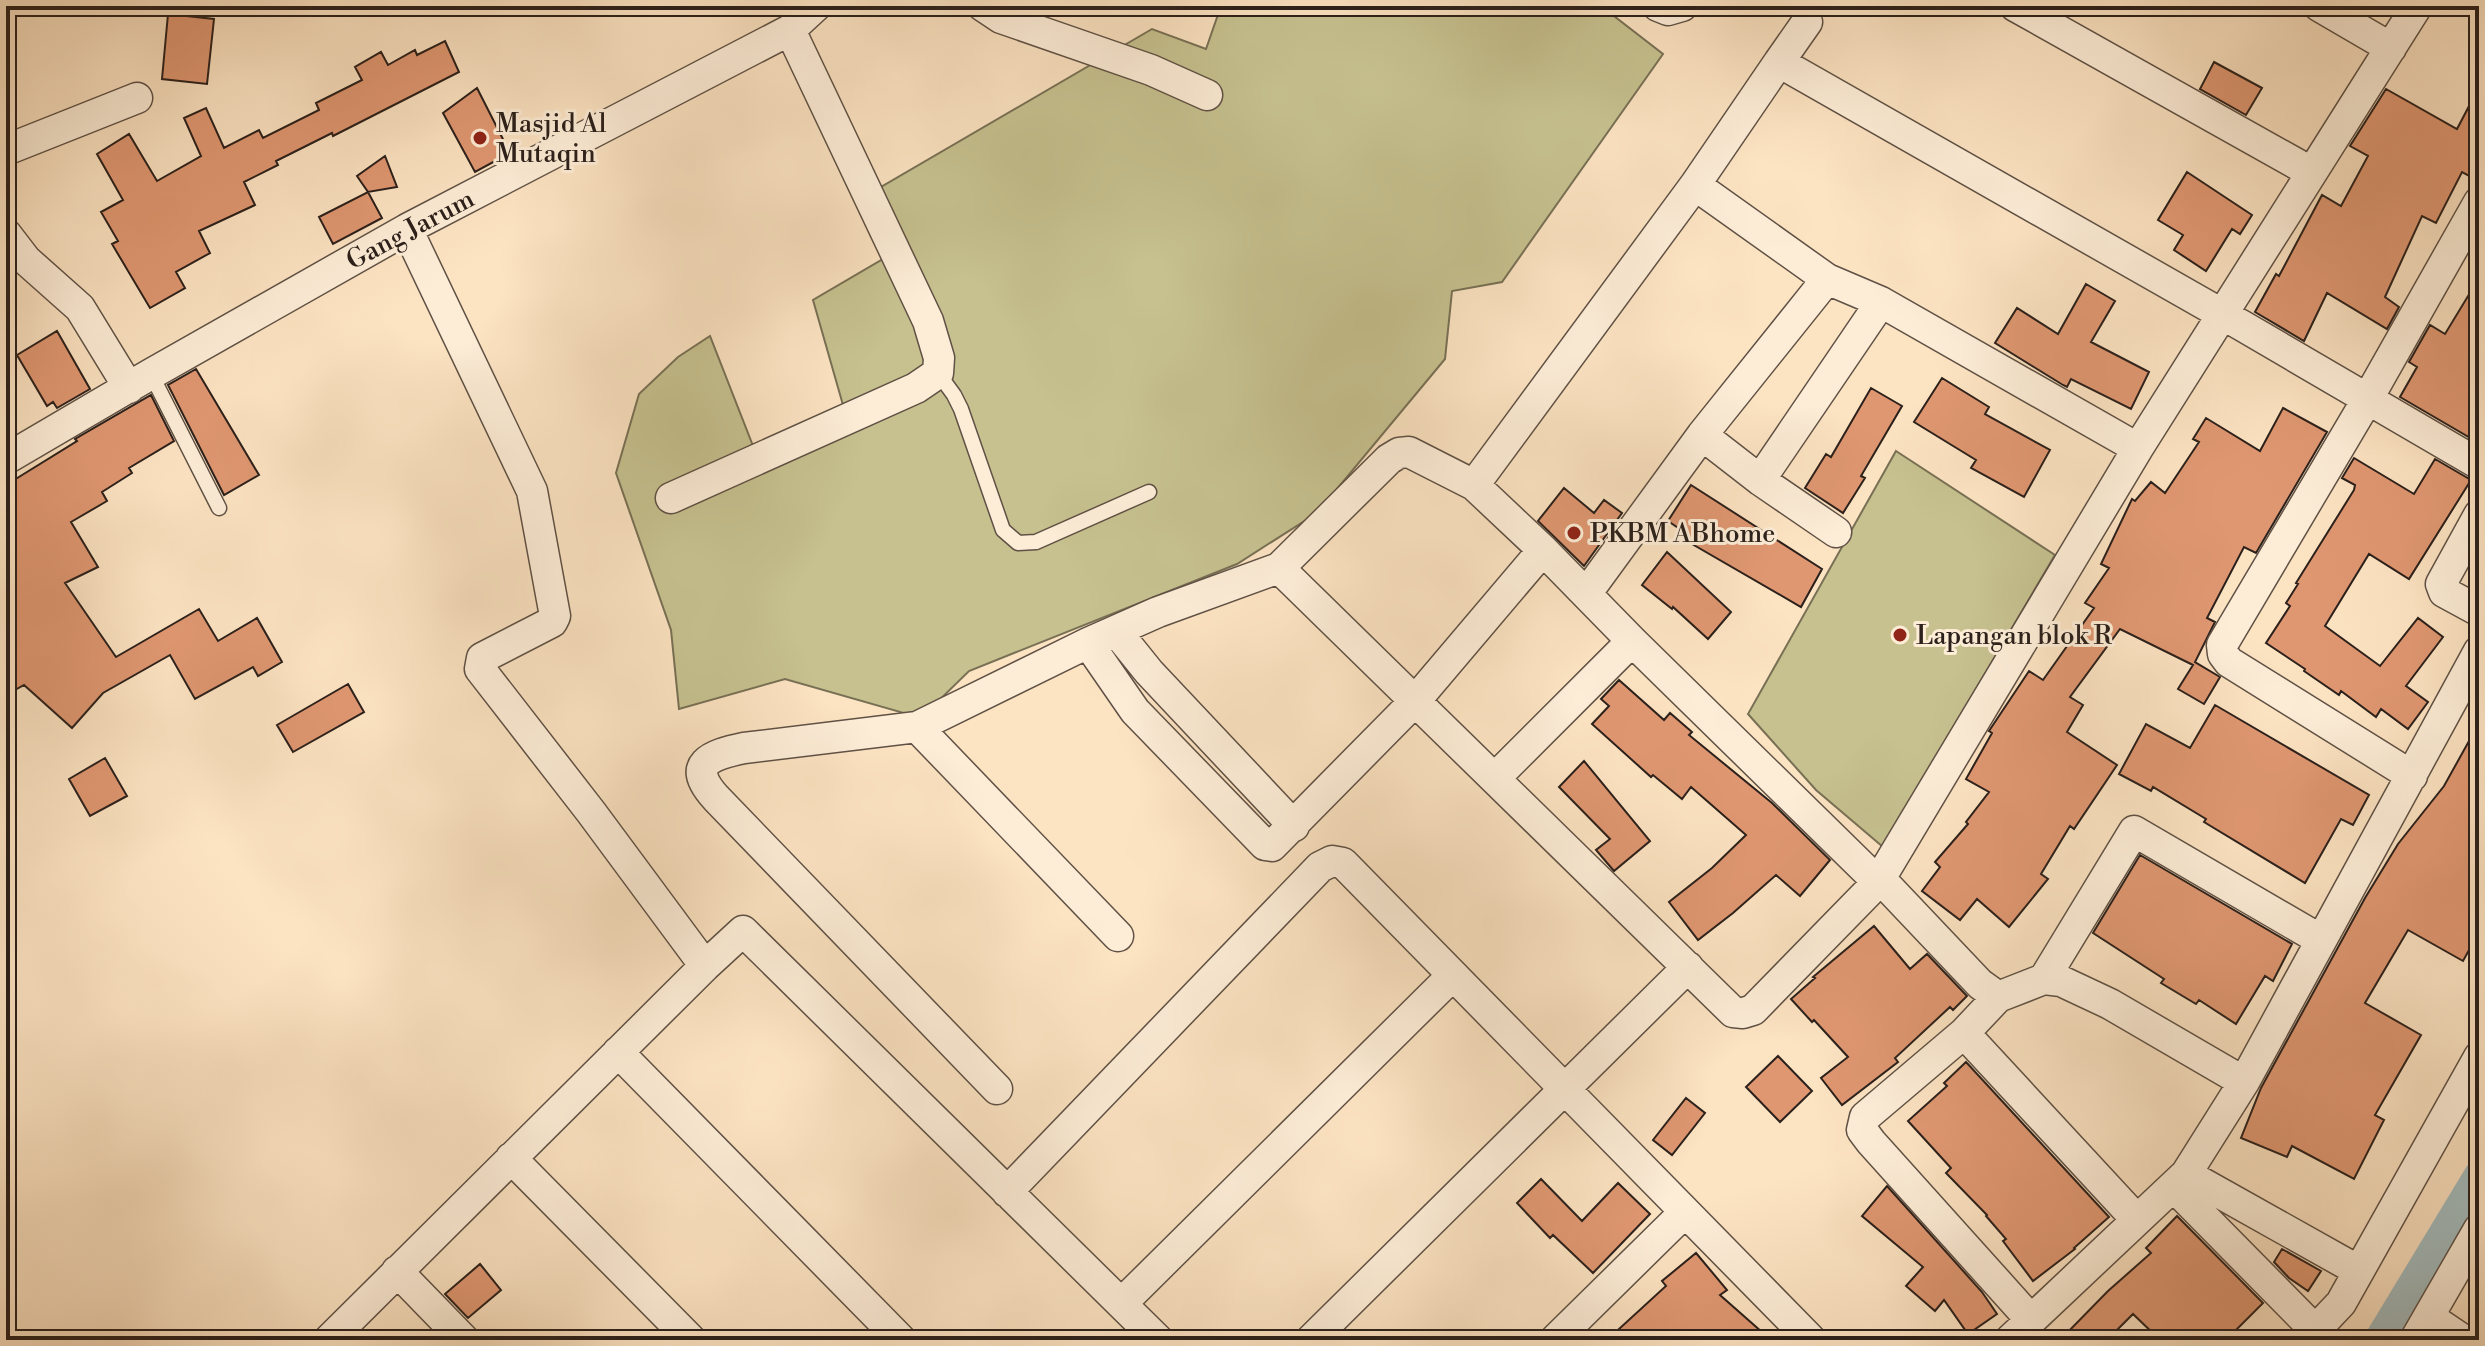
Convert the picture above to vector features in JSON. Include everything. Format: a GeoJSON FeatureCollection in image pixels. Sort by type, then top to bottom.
{"type":"FeatureCollection","features":[{"type":"Feature","properties":{"kind":"street","name":"Gang Jarum"},"geometry":{"type":"LineString","coordinates":[[6,459],[407,229],[790,30],[816,6]]}},
{"type":"Feature","properties":{"kind":"street"},"geometry":{"type":"LineString","coordinates":[[983,6],[1001,18],[1151,70],[1207,95]]}},
{"type":"Feature","properties":{"kind":"street"},"geometry":{"type":"LineString","coordinates":[[1658,6],[1668,10],[1682,6]]}},
{"type":"Feature","properties":{"kind":"street"},"geometry":{"type":"LineString","coordinates":[[2015,6],[2311,172]]}},
{"type":"Feature","properties":{"kind":"street"},"geometry":{"type":"LineString","coordinates":[[2319,6],[2391,48]]}},
{"type":"Feature","properties":{"kind":"street"},"geometry":{"type":"LineString","coordinates":[[1279,568],[1733,1012],[1753,1010],[1878,882],[2138,448],[2417,6]]}},
{"type":"Feature","properties":{"kind":"street"},"geometry":{"type":"LineString","coordinates":[[1474,485],[1695,185],[1807,22]]}},
{"type":"Feature","properties":{"kind":"street"},"geometry":{"type":"LineString","coordinates":[[671,498],[916,388],[938,373],[939,358],[928,321],[790,30]]}},
{"type":"Feature","properties":{"kind":"street"},"geometry":{"type":"LineString","coordinates":[[1779,62],[2479,464]]}},
{"type":"Feature","properties":{"kind":"street"},"geometry":{"type":"LineString","coordinates":[[6,150],[137,98]]}},
{"type":"Feature","properties":{"kind":"street"},"geometry":{"type":"LineString","coordinates":[[1695,185],[1827,279],[1881,302],[2125,441]]}},
{"type":"Feature","properties":{"kind":"street"},"geometry":{"type":"LineString","coordinates":[[2412,776],[2229,662],[2223,654],[2222,645],[2367,400],[2479,202]]}},
{"type":"Feature","properties":{"kind":"street"},"geometry":{"type":"LineString","coordinates":[[407,229],[532,491],[555,616],[552,622],[482,658],[480,669],[705,966]]}},
{"type":"Feature","properties":{"kind":"street"},"geometry":{"type":"LineString","coordinates":[[6,234],[26,260],[80,308],[140,381]]}},
{"type":"Feature","properties":{"kind":"street"},"geometry":{"type":"LineString","coordinates":[[1586,594],[1702,435],[1827,279]]}},
{"type":"Feature","properties":{"kind":"street"},"geometry":{"type":"LineString","coordinates":[[1760,480],[1881,302]]}},
{"type":"Feature","properties":{"kind":"street"},"geometry":{"type":"LineString","coordinates":[[1702,435],[1760,480],[1836,532]]}},
{"type":"Feature","properties":{"kind":"street"},"geometry":{"type":"LineString","coordinates":[[997,1089],[716,798],[703,782],[703,767],[711,758],[726,751],[917,727],[1158,612],[1279,568],[1389,459],[1409,452],[1474,485],[1878,882],[1889,888],[1980,984],[1998,997]]}},
{"type":"Feature","properties":{"kind":"street"},"geometry":{"type":"LineString","coordinates":[[2479,515],[2441,584],[2444,592],[2479,611]]}},
{"type":"Feature","properties":{"kind":"street"},"geometry":{"type":"LineString","coordinates":[[1088,643],[1135,711],[1269,847],[1294,826],[1415,701],[1543,550]]}},
{"type":"Feature","properties":{"kind":"street"},"geometry":{"type":"LineString","coordinates":[[1116,631],[1149,672],[1294,826]]}},
{"type":"Feature","properties":{"kind":"street"},"geometry":{"type":"LineString","coordinates":[[1495,778],[1632,641]]}},
{"type":"Feature","properties":{"kind":"street"},"geometry":{"type":"LineString","coordinates":[[2244,1082],[2110,1004],[2061,981],[2044,979],[1998,997],[1964,1033],[1865,1117],[1862,1130],[2020,1330],[2180,1180],[2244,1082],[2479,651]]}},
{"type":"Feature","properties":{"kind":"street"},"geometry":{"type":"LineString","coordinates":[[917,727],[1118,936]]}},
{"type":"Feature","properties":{"kind":"street"},"geometry":{"type":"LineString","coordinates":[[2044,979],[2134,831],[2321,940]]}},
{"type":"Feature","properties":{"kind":"street"},"geometry":{"type":"LineString","coordinates":[[1007,1192],[1320,867],[1332,861],[1343,863],[1685,1212],[1798,1336]]}},
{"type":"Feature","properties":{"kind":"street"},"geometry":{"type":"LineString","coordinates":[[329,1340],[743,931],[1158,1340]]}},
{"type":"Feature","properties":{"kind":"street"},"geometry":{"type":"LineString","coordinates":[[1311,1340],[1688,967]]}},
{"type":"Feature","properties":{"kind":"street"},"geometry":{"type":"LineString","coordinates":[[1122,1303],[1453,975]]}},
{"type":"Feature","properties":{"kind":"street"},"geometry":{"type":"LineString","coordinates":[[1964,1033],[2137,1220]]}},
{"type":"Feature","properties":{"kind":"street"},"geometry":{"type":"LineString","coordinates":[[618,1052],[901,1340]]}},
{"type":"Feature","properties":{"kind":"street"},"geometry":{"type":"LineString","coordinates":[[2180,1180],[2311,1335],[2341,1303],[2479,1057]]}},
{"type":"Feature","properties":{"kind":"street"},"geometry":{"type":"LineString","coordinates":[[511,1158],[691,1340]]}},
{"type":"Feature","properties":{"kind":"street"},"geometry":{"type":"LineString","coordinates":[[2180,1180],[2359,1271]]}},
{"type":"Feature","properties":{"kind":"street"},"geometry":{"type":"LineString","coordinates":[[1555,1340],[1685,1212]]}},
{"type":"Feature","properties":{"kind":"street"},"geometry":{"type":"LineString","coordinates":[[2463,1340],[2422,1329],[2479,1229]]}},
{"type":"Feature","properties":{"kind":"street"},"geometry":{"type":"LineString","coordinates":[[397,1271],[464,1340]]}},
{"type":"Feature","properties":{"kind":"lane"},"geometry":{"type":"LineString","coordinates":[[938,373],[961,409],[1003,530],[1018,543],[1036,542],[1149,492]]}},
{"type":"Feature","properties":{"kind":"lane"},"geometry":{"type":"LineString","coordinates":[[140,381],[219,508]]}},
{"type":"Feature","properties":{"kind":"shaded area"},"geometry":{"type":"Polygon","coordinates":[[[1221,6],[1601,6],[1663,54],[1502,282],[1452,291],[1445,359],[1317,513],[1237,564],[969,671],[921,718],[785,679],[679,709],[671,630],[616,473],[639,394],[678,357],[710,336],[757,456],[843,405],[813,300],[900,249],[881,187],[1152,29],[1206,49],[1221,6]]]}},
{"type":"Feature","properties":{"kind":"shaded area","name":"Lapangan blok R"},"geometry":{"type":"Polygon","coordinates":[[[1896,451],[2055,555],[1883,847],[1816,790],[1748,714],[1896,451]]]}},
{"type":"Feature","properties":{"kind":"building"},"geometry":{"type":"Polygon","coordinates":[[[168,14],[214,19],[207,84],[162,79],[168,14]]]}},
{"type":"Feature","properties":{"kind":"building"},"geometry":{"type":"Polygon","coordinates":[[[445,41],[459,72],[333,136],[332,133],[276,161],[278,165],[244,182],[255,205],[199,231],[210,253],[176,272],[185,288],[150,308],[112,244],[118,241],[101,212],[123,200],[97,154],[129,134],[157,181],[201,156],[184,118],[206,108],[224,148],[259,130],[263,138],[319,110],[316,103],[362,80],[355,67],[381,52],[388,65],[415,50],[417,55],[445,41]]]}},
{"type":"Feature","properties":{"kind":"building"},"geometry":{"type":"Polygon","coordinates":[[[2214,62],[2262,88],[2246,115],[2200,89],[2214,62]]]}},
{"type":"Feature","properties":{"kind":"building"},"geometry":{"type":"Polygon","coordinates":[[[2479,87],[2479,181],[2462,172],[2436,223],[2422,216],[2385,297],[2399,307],[2387,329],[2327,293],[2304,341],[2255,312],[2276,274],[2279,276],[2322,195],[2341,206],[2368,156],[2350,146],[2386,89],[2457,129],[2479,87]]]}},
{"type":"Feature","properties":{"kind":"building","name":"Masjid Al Mutaqin"},"geometry":{"type":"Polygon","coordinates":[[[477,88],[510,153],[475,172],[443,113],[477,88]]]}},
{"type":"Feature","properties":{"kind":"building"},"geometry":{"type":"Polygon","coordinates":[[[385,156],[397,187],[368,192],[357,176],[385,156]]]}},
{"type":"Feature","properties":{"kind":"building"},"geometry":{"type":"Polygon","coordinates":[[[2187,172],[2252,215],[2240,234],[2232,229],[2206,271],[2174,250],[2183,235],[2158,220],[2187,172]]]}},
{"type":"Feature","properties":{"kind":"building"},"geometry":{"type":"Polygon","coordinates":[[[368,192],[382,218],[333,244],[319,217],[368,192]]]}},
{"type":"Feature","properties":{"kind":"building"},"geometry":{"type":"Polygon","coordinates":[[[2479,278],[2479,443],[2400,397],[2417,367],[2409,362],[2430,325],[2445,334],[2479,278]]]}},
{"type":"Feature","properties":{"kind":"building"},"geometry":{"type":"Polygon","coordinates":[[[2086,284],[2115,301],[2091,342],[2149,372],[2131,409],[2071,379],[2067,387],[1995,343],[2017,308],[2058,334],[2086,284]]]}},
{"type":"Feature","properties":{"kind":"building"},"geometry":{"type":"Polygon","coordinates":[[[57,331],[90,389],[57,408],[53,402],[47,406],[17,355],[57,331]]]}},
{"type":"Feature","properties":{"kind":"building"},"geometry":{"type":"Polygon","coordinates":[[[196,369],[259,475],[224,495],[168,385],[196,369]]]}},
{"type":"Feature","properties":{"kind":"building"},"geometry":{"type":"Polygon","coordinates":[[[1942,378],[1989,407],[1985,414],[2050,450],[2024,497],[1971,468],[1976,460],[1914,422],[1942,378]]]}},
{"type":"Feature","properties":{"kind":"building"},"geometry":{"type":"Polygon","coordinates":[[[1871,388],[1902,406],[1843,513],[1805,488],[1826,454],[1831,457],[1871,388]]]}},
{"type":"Feature","properties":{"kind":"building"},"geometry":{"type":"Polygon","coordinates":[[[151,395],[174,441],[129,468],[132,473],[102,492],[107,501],[71,522],[98,567],[65,583],[116,657],[199,609],[218,641],[257,618],[282,662],[258,676],[253,667],[195,699],[170,655],[103,693],[72,728],[24,685],[6,695],[6,485],[77,441],[75,439],[151,395]]]}},
{"type":"Feature","properties":{"kind":"building"},"geometry":{"type":"Polygon","coordinates":[[[2283,408],[2327,432],[2256,553],[2244,547],[2207,618],[2215,622],[2195,662],[2220,677],[2204,704],[2178,689],[2193,665],[2120,629],[2070,697],[2083,705],[2067,732],[2117,765],[2074,829],[2070,826],[2041,874],[2048,879],[2009,927],[1977,899],[1960,920],[1922,891],[1940,867],[1935,862],[1968,824],[1966,822],[1989,792],[1966,779],[1992,733],[1989,731],[2029,671],[2043,680],[2094,608],[2085,603],[2109,568],[2101,564],[2132,499],[2135,501],[2151,482],[2165,493],[2199,442],[2193,439],[2206,418],[2260,451],[2283,408]]]}},
{"type":"Feature","properties":{"kind":"building"},"geometry":{"type":"Polygon","coordinates":[[[2354,458],[2414,494],[2435,459],[2471,480],[2409,579],[2369,554],[2325,626],[2380,666],[2418,618],[2443,637],[2406,686],[2428,702],[2408,729],[2381,709],[2376,717],[2341,691],[2339,695],[2266,643],[2290,606],[2286,603],[2296,583],[2354,490],[2355,485],[2342,478],[2354,458]]]}},
{"type":"Feature","properties":{"kind":"building"},"geometry":{"type":"Polygon","coordinates":[[[1691,485],[1822,569],[1801,607],[1680,537],[1684,532],[1668,521],[1691,485]]]}},
{"type":"Feature","properties":{"kind":"building","name":"PKBM ABhome"},"geometry":{"type":"Polygon","coordinates":[[[1564,488],[1594,513],[1604,500],[1622,513],[1584,566],[1538,521],[1564,488]]]}},
{"type":"Feature","properties":{"kind":"building"},"geometry":{"type":"Polygon","coordinates":[[[1667,552],[1731,612],[1708,639],[1673,607],[1642,585],[1667,552]]]}},
{"type":"Feature","properties":{"kind":"building"},"geometry":{"type":"Polygon","coordinates":[[[1619,680],[1664,720],[1670,713],[1692,732],[1689,735],[1772,803],[1830,860],[1800,896],[1776,875],[1698,940],[1669,902],[1712,868],[1746,835],[1691,787],[1682,799],[1653,775],[1651,777],[1592,724],[1609,706],[1601,699],[1619,680]]]}},
{"type":"Feature","properties":{"kind":"building"},"geometry":{"type":"Polygon","coordinates":[[[348,684],[364,712],[293,752],[277,725],[348,684]]]}},
{"type":"Feature","properties":{"kind":"building"},"geometry":{"type":"Polygon","coordinates":[[[2215,705],[2369,795],[2353,825],[2341,819],[2305,883],[2153,787],[2151,791],[2119,774],[2146,724],[2190,748],[2215,705]]]}},
{"type":"Feature","properties":{"kind":"building"},"geometry":{"type":"Polygon","coordinates":[[[2479,723],[2479,932],[2463,961],[2408,930],[2365,1003],[2421,1035],[2375,1115],[2384,1120],[2354,1179],[2292,1146],[2287,1157],[2241,1138],[2261,1088],[2365,898],[2398,844],[2444,786],[2479,723]]]}},
{"type":"Feature","properties":{"kind":"building"},"geometry":{"type":"Polygon","coordinates":[[[105,758],[127,796],[90,816],[69,779],[105,758]]]}},
{"type":"Feature","properties":{"kind":"building"},"geometry":{"type":"Polygon","coordinates":[[[1584,761],[1650,841],[1614,871],[1596,850],[1610,839],[1559,787],[1584,761]]]}},
{"type":"Feature","properties":{"kind":"building"},"geometry":{"type":"Polygon","coordinates":[[[2140,855],[2292,944],[2273,981],[2265,976],[2236,1024],[2199,1000],[2196,1004],[2161,983],[2164,979],[2093,933],[2140,855]]]}},
{"type":"Feature","properties":{"kind":"building"},"geometry":{"type":"Polygon","coordinates":[[[1874,926],[1910,969],[1927,954],[1967,996],[1953,1010],[1950,1007],[1895,1058],[1898,1062],[1842,1105],[1821,1078],[1848,1057],[1791,999],[1874,926]]]}},
{"type":"Feature","properties":{"kind":"building"},"geometry":{"type":"Polygon","coordinates":[[[1778,1056],[1812,1091],[1780,1122],[1746,1087],[1778,1056]]]}},
{"type":"Feature","properties":{"kind":"building"},"geometry":{"type":"Polygon","coordinates":[[[1966,1062],[2109,1217],[2075,1249],[2033,1281],[1987,1215],[1946,1173],[1951,1168],[1908,1121],[1947,1086],[1944,1083],[1966,1062]]]}},
{"type":"Feature","properties":{"kind":"building"},"geometry":{"type":"Polygon","coordinates":[[[1686,1098],[1705,1113],[1672,1155],[1653,1140],[1686,1098]]]}},
{"type":"Feature","properties":{"kind":"building"},"geometry":{"type":"Polygon","coordinates":[[[1541,1179],[1582,1221],[1618,1183],[1650,1214],[1593,1273],[1553,1235],[1550,1238],[1517,1203],[1541,1179]]]}},
{"type":"Feature","properties":{"kind":"building"},"geometry":{"type":"Polygon","coordinates":[[[1887,1186],[1982,1292],[1997,1314],[1968,1334],[1944,1300],[1935,1311],[1906,1286],[1923,1267],[1862,1216],[1887,1186]]]}},
{"type":"Feature","properties":{"kind":"building"},"geometry":{"type":"Polygon","coordinates":[[[2177,1216],[2263,1303],[2226,1340],[2160,1340],[2133,1314],[2107,1340],[2060,1340],[2151,1253],[2146,1248],[2177,1216]]]}},
{"type":"Feature","properties":{"kind":"building"},"geometry":{"type":"Polygon","coordinates":[[[2282,1249],[2321,1271],[2308,1291],[2289,1278],[2274,1262],[2282,1249]]]}},
{"type":"Feature","properties":{"kind":"building"},"geometry":{"type":"Polygon","coordinates":[[[1696,1253],[1727,1290],[1720,1295],[1771,1340],[1607,1340],[1666,1286],[1662,1281],[1696,1253]]]}},
{"type":"Feature","properties":{"kind":"building"},"geometry":{"type":"Polygon","coordinates":[[[480,1264],[501,1290],[468,1318],[445,1294],[480,1264]]]}},
{"type":"Feature","properties":{"kind":"waterway"},"geometry":{"type":"LineString","coordinates":[[2379,1340],[2479,1175]]}},
{"type":"Feature","properties":{"kind":"place","name":"Masjid Al Mutaqin"},"geometry":{"type":"Point","coordinates":[480,138]}},
{"type":"Feature","properties":{"kind":"place","name":"PKBM ABhome"},"geometry":{"type":"Point","coordinates":[1574,533]}},
{"type":"Feature","properties":{"kind":"place","name":"Lapangan blok R"},"geometry":{"type":"Point","coordinates":[1900,635]}}]}
